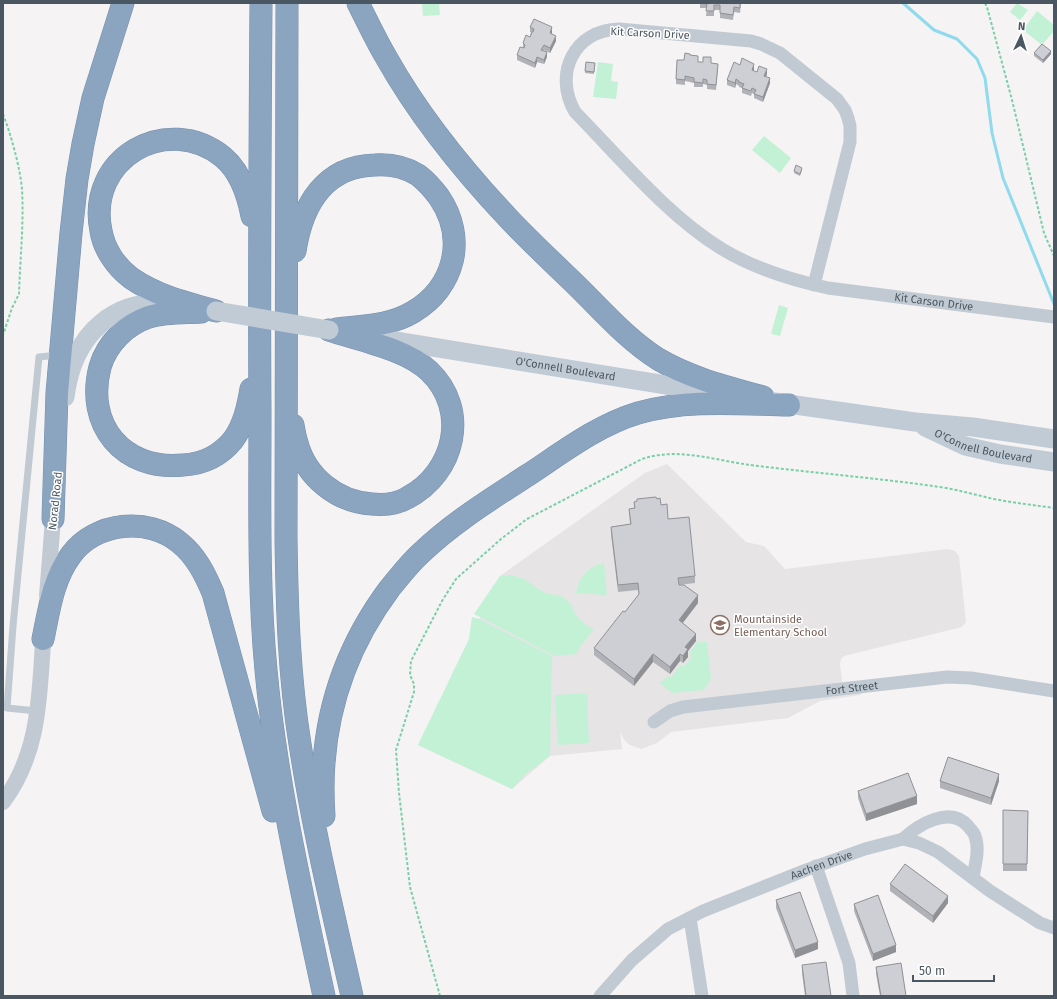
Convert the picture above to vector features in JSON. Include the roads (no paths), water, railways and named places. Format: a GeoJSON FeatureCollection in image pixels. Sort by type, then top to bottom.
{"type":"FeatureCollection","features":[{"type":"Feature","properties":{"kind":"highway"},"geometry":{"type":"LineString","coordinates":[[53,519],[57,393],[60,355],[71,233],[83,144],[93,98],[123,3]]}},
{"type":"Feature","properties":{"kind":"highway"},"geometry":{"type":"LineString","coordinates":[[260,3],[259,302],[262,622],[267,688],[274,741],[285,804],[324,996]]}},
{"type":"Feature","properties":{"kind":"highway"},"geometry":{"type":"LineString","coordinates":[[287,3],[286,582],[288,622],[294,697],[300,743],[316,836],[353,996]]}},
{"type":"Feature","properties":{"kind":"highway"},"geometry":{"type":"LineString","coordinates":[[358,3],[386,57],[413,100],[441,139],[473,179],[509,219],[635,343],[677,370],[700,379],[789,405]]}},
{"type":"Feature","properties":{"kind":"highway"},"geometry":{"type":"LineString","coordinates":[[216,311],[164,296],[146,288],[130,277],[117,265],[105,245],[98,220],[102,188],[110,172],[120,160],[134,150],[148,144],[166,140],[199,143],[224,158],[234,169],[243,184],[252,217],[259,302]]}},
{"type":"Feature","properties":{"kind":"highway"},"geometry":{"type":"LineString","coordinates":[[286,306],[297,239],[303,217],[311,201],[322,187],[334,176],[349,169],[365,165],[385,164],[396,166],[419,176],[433,189],[443,204],[450,220],[453,234],[454,248],[451,264],[438,291],[412,312],[394,320],[375,325],[329,330]]}},
{"type":"Feature","properties":{"kind":"highway"},"geometry":{"type":"LineString","coordinates":[[216,311],[150,317],[136,323],[123,332],[111,344],[102,359],[98,376],[96,393],[98,409],[103,425],[113,440],[125,451],[154,465],[167,466],[192,464],[208,460],[222,451],[233,440],[245,417],[249,405],[260,338]]}},
{"type":"Feature","properties":{"kind":"highway"},"geometry":{"type":"LineString","coordinates":[[286,341],[293,424],[297,444],[304,460],[313,474],[326,487],[340,496],[361,503],[392,503],[406,499],[420,491],[431,481],[446,457],[453,434],[453,420],[451,407],[446,395],[439,383],[429,371],[416,361],[396,352],[329,330]]}},
{"type":"Feature","properties":{"kind":"highway"},"geometry":{"type":"LineString","coordinates":[[353,996],[327,843],[323,796],[324,759],[334,699],[343,672],[366,623],[382,599],[399,577],[420,554],[442,534],[475,510],[604,427],[640,412],[681,405],[789,405]]}},
{"type":"Feature","properties":{"kind":"highway"},"geometry":{"type":"LineString","coordinates":[[43,639],[52,598],[63,567],[84,540],[101,531],[118,526],[151,528],[174,538],[196,560],[213,593],[324,996]]}},
{"type":"Feature","properties":{"kind":"main road","name":"Norad Road"},"geometry":{"type":"LineString","coordinates":[[53,519],[67,381],[78,352],[86,339],[98,325],[110,317],[127,308],[140,305],[170,303],[216,311]]}},
{"type":"Feature","properties":{"kind":"main road","name":"O'Connell Boulevard"},"geometry":{"type":"LineString","coordinates":[[216,311],[789,405],[915,422],[973,427],[1045,438],[1052,456],[1000,454],[964,446],[915,422]]}},
{"type":"Feature","properties":{"kind":"street","name":"Kit Carson Drive"},"geometry":{"type":"LineString","coordinates":[[814,285],[850,142],[850,126],[848,118],[845,110],[837,99],[780,53],[751,41],[619,29],[595,34],[581,43],[572,56],[566,73],[566,88],[568,97],[575,112],[662,202],[723,250],[763,270],[814,285],[828,288],[1054,317]]}},
{"type":"Feature","properties":{"kind":"street","name":"Norad Road"},"geometry":{"type":"LineString","coordinates":[[3,802],[16,782],[25,764],[32,744],[37,711],[53,519]]}},
{"type":"Feature","properties":{"kind":"street","name":"Fort Street"},"geometry":{"type":"LineString","coordinates":[[654,722],[670,711],[683,707],[947,677],[971,678],[1054,691]]}},
{"type":"Feature","properties":{"kind":"street"},"geometry":{"type":"LineString","coordinates":[[903,839],[918,827],[933,820],[950,816],[964,822],[975,834],[978,852],[973,878]]}},
{"type":"Feature","properties":{"kind":"street","name":"Aachen Drive"},"geometry":{"type":"LineString","coordinates":[[600,996],[632,960],[668,929],[703,911],[816,866],[865,849],[903,839]]}},
{"type":"Feature","properties":{"kind":"street"},"geometry":{"type":"LineString","coordinates":[[903,839],[919,843],[938,852],[990,891],[1040,923],[1054,928]]}},
{"type":"Feature","properties":{"kind":"street"},"geometry":{"type":"LineString","coordinates":[[816,866],[849,963],[854,996]]}},
{"type":"Feature","properties":{"kind":"street"},"geometry":{"type":"LineString","coordinates":[[690,918],[702,996]]}},
{"type":"Feature","properties":{"kind":"lane"},"geometry":{"type":"LineString","coordinates":[[37,711],[5,708],[38,356],[60,355]]}},
{"type":"Feature","properties":{"kind":"waterway"},"geometry":{"type":"LineString","coordinates":[[903,3],[934,30],[957,39],[977,59],[985,78],[992,133],[1003,178],[1054,304]]}},
{"type":"Feature","properties":{"kind":"place","name":"Mountainside Elementary School"},"geometry":{"type":"Point","coordinates":[720,625]}}]}
